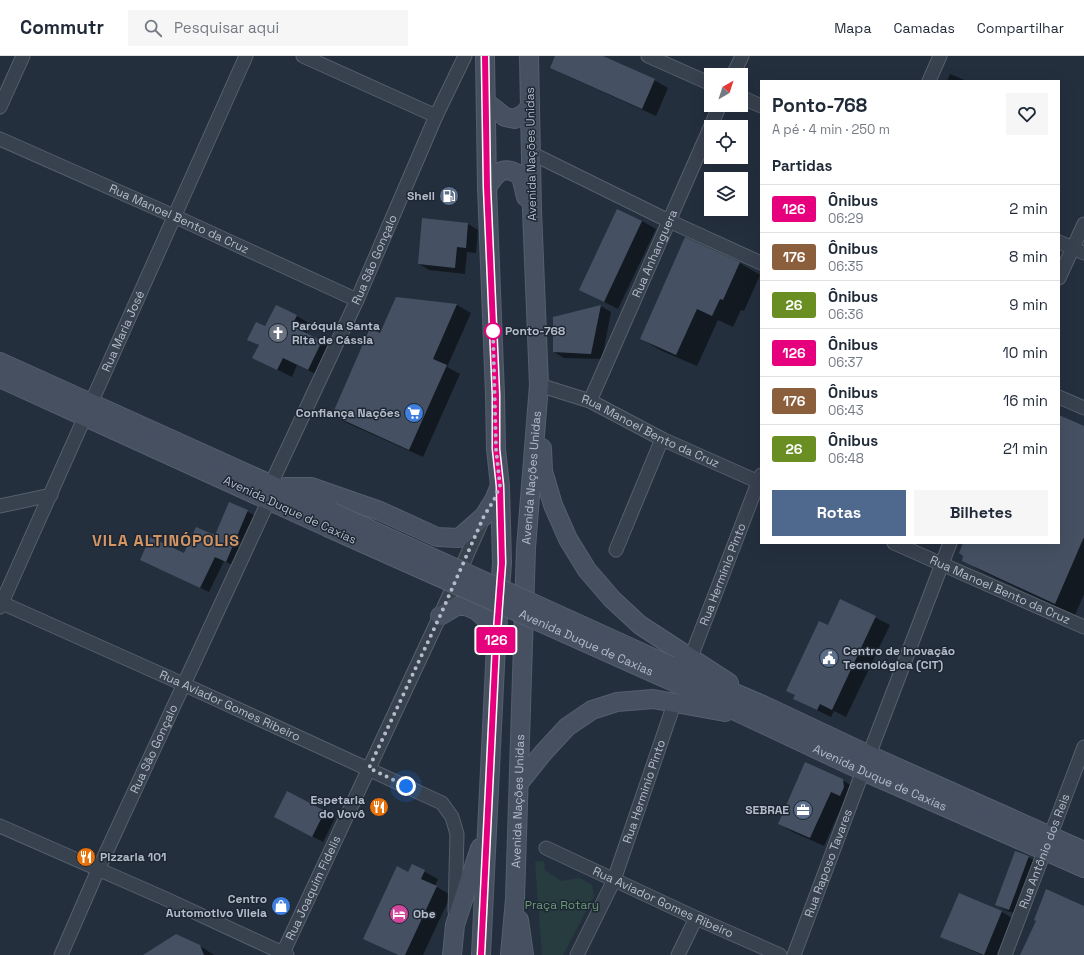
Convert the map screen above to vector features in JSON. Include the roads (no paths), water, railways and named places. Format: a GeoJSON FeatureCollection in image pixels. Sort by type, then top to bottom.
{"type":"FeatureCollection","features":[{"type":"Feature","properties":{"kind":"main road"},"geometry":{"type":"LineString","coordinates":[[481,955],[496,645],[502,563],[500,486],[496,449],[496,395],[487,187],[485,56]]}},
{"type":"Feature","properties":{"kind":"main road","name":"Avenida Nações Unidas"},"geometry":{"type":"LineString","coordinates":[[510,955],[515,899],[526,548],[539,385],[532,210],[529,56]]}},
{"type":"Feature","properties":{"kind":"main road"},"geometry":{"type":"LineString","coordinates":[[486,102],[505,117],[515,119],[524,113],[530,106]]}},
{"type":"Feature","properties":{"kind":"main road"},"geometry":{"type":"LineString","coordinates":[[487,187],[494,176],[503,170],[512,170],[521,176],[524,192],[532,210]]}},
{"type":"Feature","properties":{"kind":"main road","name":"Avenida Duque de Caxias"},"geometry":{"type":"LineString","coordinates":[[0,362],[88,410]]}},
{"type":"Feature","properties":{"kind":"main road","name":"Avenida Duque de Caxias"},"geometry":{"type":"LineString","coordinates":[[0,378],[88,410],[272,490],[329,520],[763,705],[866,763]]}},
{"type":"Feature","properties":{"kind":"main road"},"geometry":{"type":"LineString","coordinates":[[535,428],[543,450],[543,471],[553,505],[568,539],[587,570],[612,599],[640,625],[678,669]]}},
{"type":"Feature","properties":{"kind":"main road"},"geometry":{"type":"LineString","coordinates":[[272,490],[311,488],[380,511],[437,537],[459,538],[484,516],[494,500],[500,486]]}},
{"type":"Feature","properties":{"kind":"main road"},"geometry":{"type":"LineString","coordinates":[[440,616],[457,606],[466,606],[477,611],[489,622],[496,645]]}},
{"type":"Feature","properties":{"kind":"main road","name":"Avenida Duque de Caxias"},"geometry":{"type":"LineString","coordinates":[[678,669],[749,716],[866,763],[1047,844],[1084,868]]}},
{"type":"Feature","properties":{"kind":"main road"},"geometry":{"type":"LineString","coordinates":[[519,783],[543,753],[567,727],[592,710],[617,702],[653,699],[674,704],[749,716]]}},
{"type":"Feature","properties":{"kind":"main road"},"geometry":{"type":"LineString","coordinates":[[452,955],[455,925],[488,825]]}},
{"type":"Feature","properties":{"kind":"main road","name":"Avenida Duque de Caxias"},"geometry":{"type":"LineString","coordinates":[[1047,844],[1084,851]]}},
{"type":"Feature","properties":{"kind":"main road","name":"Avenida Nações Unidas"},"geometry":{"type":"LineString","coordinates":[[515,899],[524,955]]}},
{"type":"Feature","properties":{"kind":"street"},"geometry":{"type":"LineString","coordinates":[[0,107],[23,56]]}},
{"type":"Feature","properties":{"kind":"street","name":"Rua Maria José"},"geometry":{"type":"LineString","coordinates":[[1,605],[176,217],[246,56]]}},
{"type":"Feature","properties":{"kind":"street"},"geometry":{"type":"LineString","coordinates":[[303,56],[436,116]]}},
{"type":"Feature","properties":{"kind":"street","name":"Rua São Gonçalo"},"geometry":{"type":"LineString","coordinates":[[61,955],[98,870],[272,490],[357,300],[436,116],[465,56]]}},
{"type":"Feature","properties":{"kind":"street"},"geometry":{"type":"LineString","coordinates":[[648,56],[704,81]]}},
{"type":"Feature","properties":{"kind":"street"},"geometry":{"type":"LineString","coordinates":[[736,68],[742,56]]}},
{"type":"Feature","properties":{"kind":"street"},"geometry":{"type":"LineString","coordinates":[[929,80],[940,56]]}},
{"type":"Feature","properties":{"kind":"street"},"geometry":{"type":"LineString","coordinates":[[748,101],[760,106]]}},
{"type":"Feature","properties":{"kind":"street","name":"Rua Anhanguera"},"geometry":{"type":"LineString","coordinates":[[590,401],[717,112]]}},
{"type":"Feature","properties":{"kind":"street","name":"Rua Manoel Bento da Cruz"},"geometry":{"type":"LineString","coordinates":[[0,139],[176,217],[357,300]]}},
{"type":"Feature","properties":{"kind":"street"},"geometry":{"type":"LineString","coordinates":[[531,153],[669,221],[760,263]]}},
{"type":"Feature","properties":{"kind":"street"},"geometry":{"type":"LineString","coordinates":[[1060,277],[1078,251],[1084,224]]}},
{"type":"Feature","properties":{"kind":"street"},"geometry":{"type":"LineString","coordinates":[[1060,242],[1078,251]]}},
{"type":"Feature","properties":{"kind":"street","name":"Rua Manoel Bento da Cruz"},"geometry":{"type":"LineString","coordinates":[[539,385],[590,401],[662,439],[760,480]]}},
{"type":"Feature","properties":{"kind":"street"},"geometry":{"type":"LineString","coordinates":[[1060,397],[1084,408]]}},
{"type":"Feature","properties":{"kind":"street"},"geometry":{"type":"LineString","coordinates":[[616,550],[662,439]]}},
{"type":"Feature","properties":{"kind":"street","name":"Rua Hermínio Pinto"},"geometry":{"type":"LineString","coordinates":[[678,669],[760,480]]}},
{"type":"Feature","properties":{"kind":"street"},"geometry":{"type":"LineString","coordinates":[[0,506],[51,495]]}},
{"type":"Feature","properties":{"kind":"street","name":"Rua Joaquim Fidelis"},"geometry":{"type":"LineString","coordinates":[[284,954],[440,616],[484,516]]}},
{"type":"Feature","properties":{"kind":"street","name":"Rua Manoel Bento da Cruz"},"geometry":{"type":"LineString","coordinates":[[896,544],[1084,627]]}},
{"type":"Feature","properties":{"kind":"street","name":"Rua Raposo Tavares"},"geometry":{"type":"LineString","coordinates":[[794,955],[950,544]]}},
{"type":"Feature","properties":{"kind":"street","name":"Rua Aviador Gomes Ribeiro"},"geometry":{"type":"LineString","coordinates":[[1,605],[183,684],[369,768],[442,803],[452,817],[457,834],[455,925]]}},
{"type":"Feature","properties":{"kind":"street","name":"Rua Herminio Pinto"},"geometry":{"type":"LineString","coordinates":[[614,880],[674,704]]}},
{"type":"Feature","properties":{"kind":"street","name":"Rua Antônio dos Reis"},"geometry":{"type":"LineString","coordinates":[[1005,955],[1084,748]]}},
{"type":"Feature","properties":{"kind":"street"},"geometry":{"type":"LineString","coordinates":[[0,826],[166,899],[284,954]]}},
{"type":"Feature","properties":{"kind":"street","name":"Rua Aviador Gomes Ribeiro"},"geometry":{"type":"LineString","coordinates":[[546,848],[696,918],[780,955]]}},
{"type":"Feature","properties":{"kind":"street"},"geometry":{"type":"LineString","coordinates":[[577,955],[614,880]]}},
{"type":"Feature","properties":{"kind":"street"},"geometry":{"type":"LineString","coordinates":[[678,955],[696,918]]}},
{"type":"Feature","properties":{"kind":"place","name":"Shell"},"geometry":{"type":"Point","coordinates":[449,196]}},
{"type":"Feature","properties":{"kind":"place","name":"Ponto-768"},"geometry":{"type":"Point","coordinates":[493,331]}},
{"type":"Feature","properties":{"kind":"place","name":"Paróquia Santa Rita de Cássia"},"geometry":{"type":"Point","coordinates":[278,333]}},
{"type":"Feature","properties":{"kind":"place","name":"Confiança Nações"},"geometry":{"type":"Point","coordinates":[414,413]}},
{"type":"Feature","properties":{"kind":"place","name":"Centro de Inovação Tecnológica (CIT)"},"geometry":{"type":"Point","coordinates":[829,658]}},
{"type":"Feature","properties":{"kind":"place","name":"Espetaria do Vovô"},"geometry":{"type":"Point","coordinates":[379,807]}},
{"type":"Feature","properties":{"kind":"place","name":"SEBRAE"},"geometry":{"type":"Point","coordinates":[803,810]}},
{"type":"Feature","properties":{"kind":"place","name":"Pizzaria 101"},"geometry":{"type":"Point","coordinates":[86,857]}},
{"type":"Feature","properties":{"kind":"place","name":"Centro Automotivo Vilela"},"geometry":{"type":"Point","coordinates":[281,906]}},
{"type":"Feature","properties":{"kind":"place","name":"Obe"},"geometry":{"type":"Point","coordinates":[399,914]}},
{"type":"Feature","properties":{"kind":"district","name":"VILA ALTINÓPOLIS"},"geometry":{"type":"Point","coordinates":[166,540]}},
{"type":"Feature","properties":{"kind":"park label","name":"Praça Rotary"},"geometry":{"type":"Point","coordinates":[562,905]}}]}
